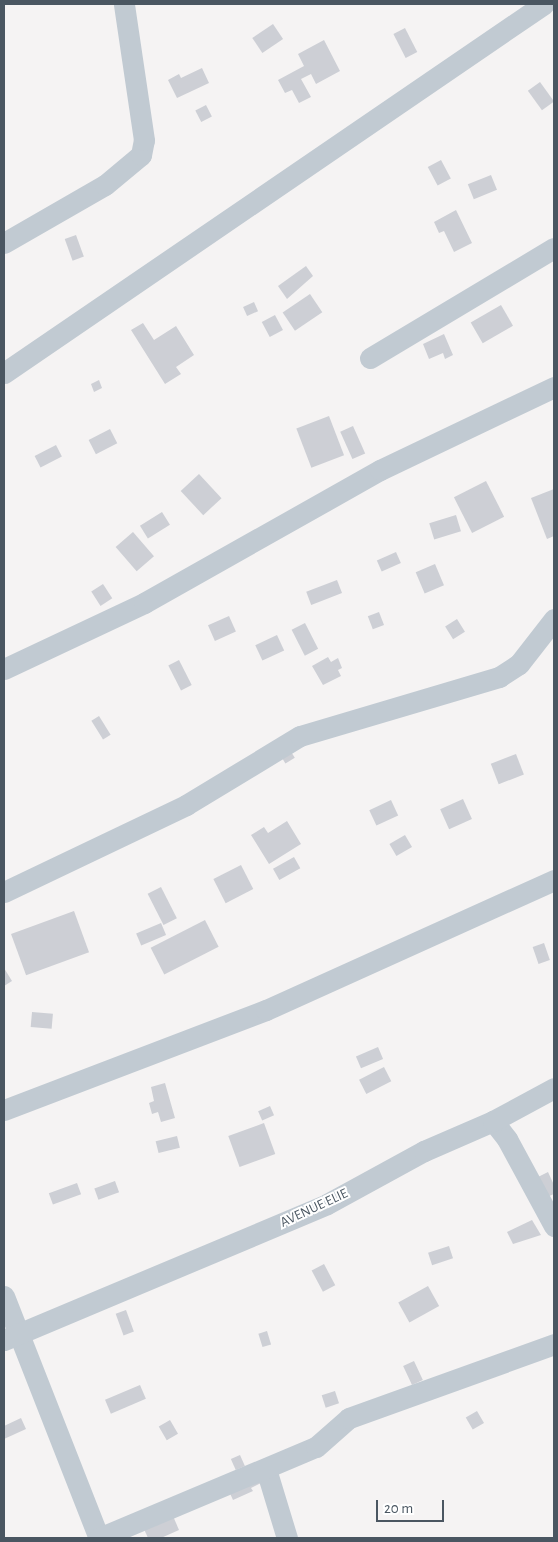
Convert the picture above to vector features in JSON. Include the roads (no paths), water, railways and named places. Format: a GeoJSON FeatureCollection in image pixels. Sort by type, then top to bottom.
{"type":"FeatureCollection","features":[{"type":"Feature","properties":{"kind":"street"},"geometry":{"type":"LineString","coordinates":[[4,243],[105,185],[141,155],[144,140],[124,4]]}},
{"type":"Feature","properties":{"kind":"street"},"geometry":{"type":"LineString","coordinates":[[4,373],[544,4]]}},
{"type":"Feature","properties":{"kind":"street"},"geometry":{"type":"LineString","coordinates":[[370,358],[554,248]]}},
{"type":"Feature","properties":{"kind":"street"},"geometry":{"type":"LineString","coordinates":[[4,669],[144,603],[380,470],[554,387]]}},
{"type":"Feature","properties":{"kind":"street"},"geometry":{"type":"LineString","coordinates":[[4,892],[186,805],[300,736],[499,677],[519,664],[554,619]]}},
{"type":"Feature","properties":{"kind":"street"},"geometry":{"type":"LineString","coordinates":[[4,1110],[266,1010],[554,880]]}},
{"type":"Feature","properties":{"kind":"street","name":"AVENUE ELIE"},"geometry":{"type":"LineString","coordinates":[[12,1337],[327,1204],[424,1151],[493,1121],[554,1088]]}},
{"type":"Feature","properties":{"kind":"street"},"geometry":{"type":"LineString","coordinates":[[493,1121],[507,1139],[554,1226]]}},
{"type":"Feature","properties":{"kind":"street"},"geometry":{"type":"LineString","coordinates":[[4,1296],[12,1337],[99,1538],[316,1447],[348,1418],[554,1344]]}},
{"type":"Feature","properties":{"kind":"street"},"geometry":{"type":"LineString","coordinates":[[266,1469],[287,1538]]}}]}
